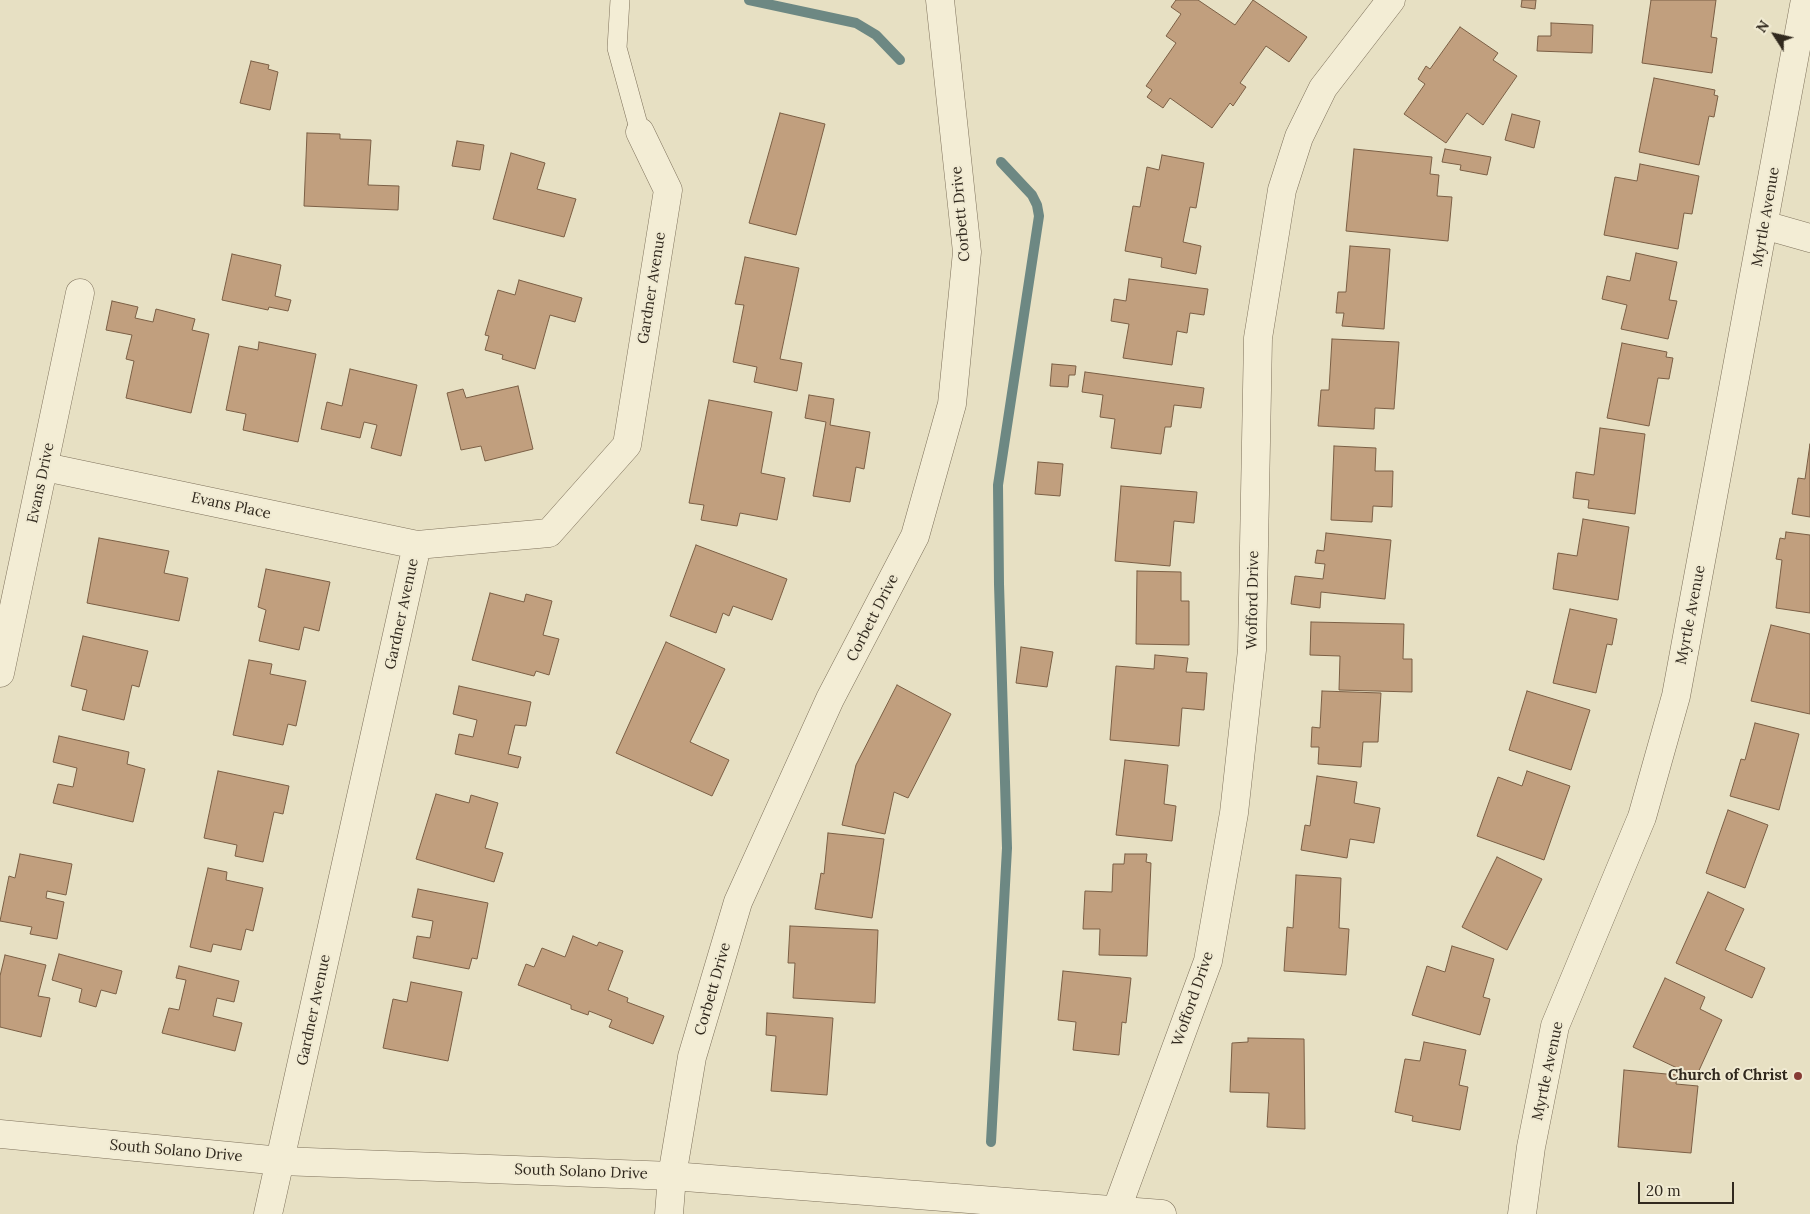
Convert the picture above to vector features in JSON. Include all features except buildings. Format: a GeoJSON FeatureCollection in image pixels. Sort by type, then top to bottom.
{"type":"FeatureCollection","features":[{"type":"Feature","properties":{"kind":"street","name":"Corbett Drive"},"geometry":{"type":"LineString","coordinates":[[668,1214],[672,1176],[692,1057],[738,902],[830,699],[915,536],[952,404],[966,252],[940,0]]}},
{"type":"Feature","properties":{"kind":"street","name":"Wofford Drive"},"geometry":{"type":"LineString","coordinates":[[1115,1213],[1208,961],[1234,813],[1252,650],[1258,338],[1282,190],[1299,137],[1323,88],[1391,0]]}},
{"type":"Feature","properties":{"kind":"street","name":"Myrtle Avenue"},"geometry":{"type":"LineString","coordinates":[[1522,1214],[1532,1148],[1555,1026],[1642,817],[1676,696],[1805,0]]}},
{"type":"Feature","properties":{"kind":"street","name":"Gardner Avenue"},"geometry":{"type":"LineString","coordinates":[[268,1214],[417,546],[550,533],[627,445],[668,190],[640,132]]}},
{"type":"Feature","properties":{"kind":"street"},"geometry":{"type":"LineString","coordinates":[[1764,224],[1810,238]]}},
{"type":"Feature","properties":{"kind":"street","name":"Evans Drive"},"geometry":{"type":"LineString","coordinates":[[0,672],[45,467],[80,293]]}},
{"type":"Feature","properties":{"kind":"street","name":"Evans Place"},"geometry":{"type":"LineString","coordinates":[[45,467],[417,546]]}},
{"type":"Feature","properties":{"kind":"street","name":"South Solano Drive"},"geometry":{"type":"LineString","coordinates":[[0,1134],[281,1161],[672,1176],[1115,1213],[1162,1214]]}},
{"type":"Feature","properties":{"kind":"lane"},"geometry":{"type":"LineString","coordinates":[[620,0],[617,48],[640,132]]}},
{"type":"Feature","properties":{"kind":"waterway"},"geometry":{"type":"LineString","coordinates":[[749,0],[856,23],[876,35],[900,60]]}},
{"type":"Feature","properties":{"kind":"waterway"},"geometry":{"type":"LineString","coordinates":[[991,1142],[1007,848],[998,485],[1039,216],[1037,205],[1032,195],[1001,162]]}},
{"type":"Feature","properties":{"kind":"place","name":"Church of Christ"},"geometry":{"type":"Point","coordinates":[1798,1076]}}]}
